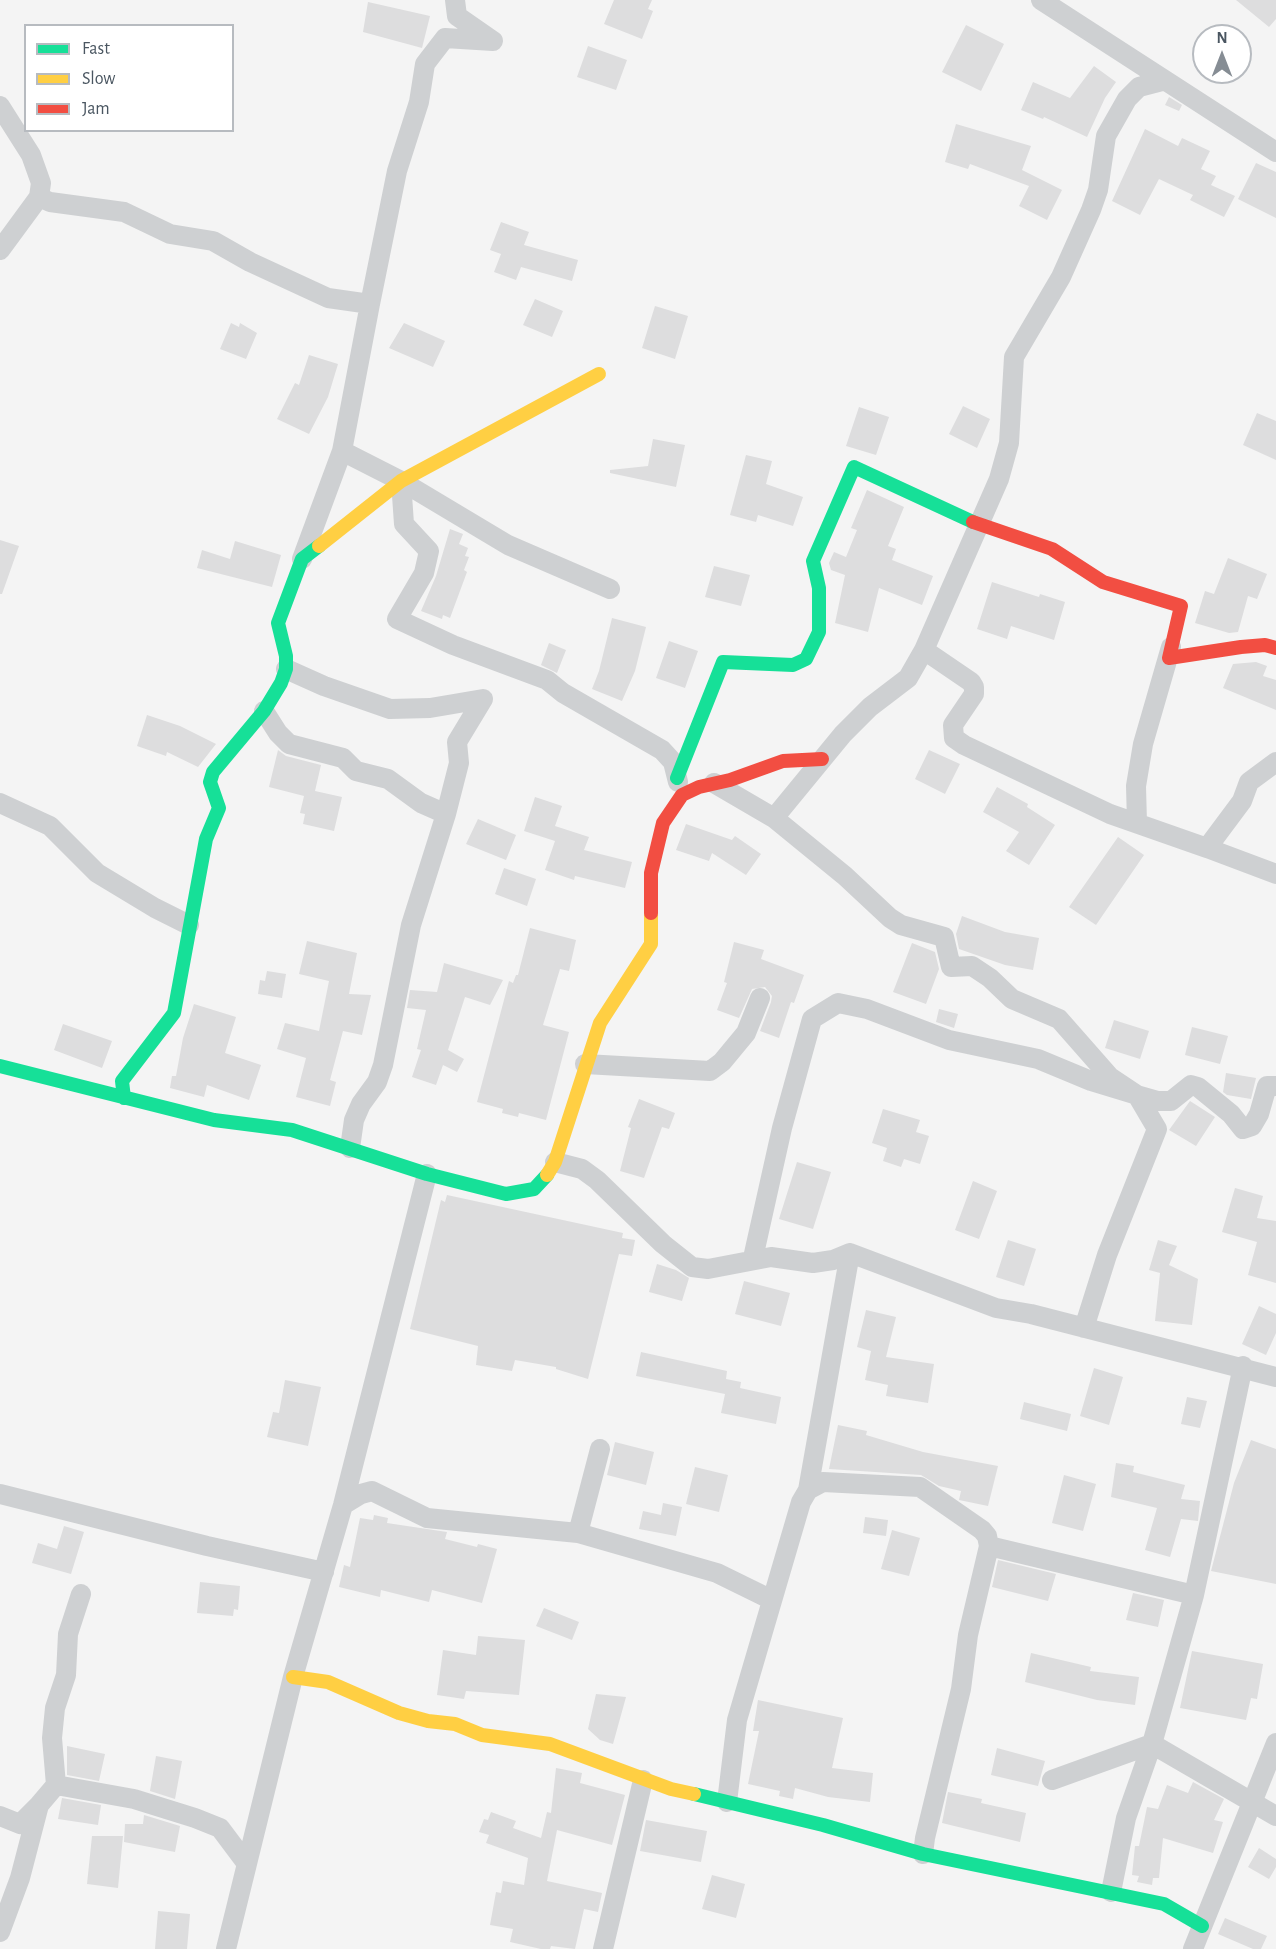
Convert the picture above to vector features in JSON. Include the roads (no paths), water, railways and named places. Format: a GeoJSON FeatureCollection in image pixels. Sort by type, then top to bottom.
{"type":"FeatureCollection","features":[{"type":"Feature","properties":{"kind":"street"},"geometry":{"type":"LineString","coordinates":[[124,1098],[122,1082],[174,1013],[206,839],[219,808],[210,782],[213,772],[264,711],[281,683],[286,669],[278,623],[342,451],[398,171],[419,102],[425,63],[445,38],[493,41],[457,16],[455,0]]}},
{"type":"Feature","properties":{"kind":"street"},"geometry":{"type":"LineString","coordinates":[[1041,0],[1162,81],[1276,152]]}},
{"type":"Feature","properties":{"kind":"street"},"geometry":{"type":"LineString","coordinates":[[774,818],[822,759],[870,707],[908,678],[924,650],[999,479],[1009,443],[1014,357],[1061,278],[1091,210],[1098,189],[1106,136],[1113,118],[1139,87],[1162,81]]}},
{"type":"Feature","properties":{"kind":"street"},"geometry":{"type":"LineString","coordinates":[[0,106],[31,155],[41,183],[39,197],[0,249]]}},
{"type":"Feature","properties":{"kind":"street"},"geometry":{"type":"LineString","coordinates":[[39,197],[50,202],[124,212],[170,234],[213,241],[250,262],[328,298],[370,304]]}},
{"type":"Feature","properties":{"kind":"street"},"geometry":{"type":"LineString","coordinates":[[302,559],[401,481],[598,374]]}},
{"type":"Feature","properties":{"kind":"street"},"geometry":{"type":"LineString","coordinates":[[342,451],[401,481],[508,545],[610,589]]}},
{"type":"Feature","properties":{"kind":"street"},"geometry":{"type":"LineString","coordinates":[[0,1066],[214,1120],[292,1130],[427,1174],[506,1194],[525,1192],[543,1182],[555,1161],[585,1064],[610,1004],[651,944],[651,873],[658,839],[723,662],[793,665],[806,659],[819,632],[819,588],[813,561],[854,467],[980,525],[1052,549],[1103,582],[1181,606]]}},
{"type":"Feature","properties":{"kind":"street"},"geometry":{"type":"LineString","coordinates":[[401,481],[404,524],[429,551],[424,573],[398,620],[453,645],[547,681],[563,693],[662,750],[673,762],[679,787]]}},
{"type":"Feature","properties":{"kind":"street"},"geometry":{"type":"LineString","coordinates":[[1181,606],[1169,658],[1241,647],[1265,645],[1276,648]]}},
{"type":"Feature","properties":{"kind":"street"},"geometry":{"type":"LineString","coordinates":[[1137,823],[1136,786],[1143,744],[1159,693],[1181,606]]}},
{"type":"Feature","properties":{"kind":"street"},"geometry":{"type":"LineString","coordinates":[[924,650],[971,682],[974,687],[974,694],[953,725],[954,738],[1065,794],[1276,874]]}},
{"type":"Feature","properties":{"kind":"street"},"geometry":{"type":"LineString","coordinates":[[286,669],[324,686],[390,709],[430,708],[483,699],[457,742],[459,763],[446,814],[411,925],[383,1065],[377,1082],[361,1104],[354,1120],[350,1148]]}},
{"type":"Feature","properties":{"kind":"street"},"geometry":{"type":"LineString","coordinates":[[264,711],[278,733],[289,744],[344,758],[356,771],[388,779],[421,802],[446,814]]}},
{"type":"Feature","properties":{"kind":"street"},"geometry":{"type":"LineString","coordinates":[[679,787],[714,783],[783,760],[822,759]]}},
{"type":"Feature","properties":{"kind":"street"},"geometry":{"type":"LineString","coordinates":[[1207,848],[1242,801],[1250,782],[1276,762]]}},
{"type":"Feature","properties":{"kind":"street"},"geometry":{"type":"LineString","coordinates":[[714,783],[774,818],[845,876],[890,918],[901,925],[944,937],[951,967],[972,966],[990,978],[1012,999],[1059,1019],[1110,1077],[1137,1095],[1157,1130],[1107,1256],[1084,1328]]}},
{"type":"Feature","properties":{"kind":"street"},"geometry":{"type":"LineString","coordinates":[[0,803],[50,826],[97,873],[154,908],[189,925]]}},
{"type":"Feature","properties":{"kind":"street"},"geometry":{"type":"LineString","coordinates":[[585,1064],[710,1071],[722,1062],[746,1033],[760,998]]}},
{"type":"Feature","properties":{"kind":"street"},"geometry":{"type":"LineString","coordinates":[[753,1258],[782,1128],[802,1064],[812,1019],[838,1003],[867,1009],[949,1040],[1038,1059],[1090,1081],[1158,1101],[1171,1101],[1191,1085],[1198,1087],[1231,1114],[1243,1129],[1252,1126],[1259,1114],[1267,1086],[1276,1086]]}},
{"type":"Feature","properties":{"kind":"street"},"geometry":{"type":"LineString","coordinates":[[555,1161],[582,1169],[597,1180],[663,1244],[692,1266],[708,1269],[753,1258],[771,1257],[813,1263],[833,1260],[850,1253],[996,1308],[1084,1328],[1210,1362],[1243,1366],[1276,1377]]}},
{"type":"Feature","properties":{"kind":"street"},"geometry":{"type":"LineString","coordinates":[[226,1949],[293,1677],[343,1505],[427,1174]]}},
{"type":"Feature","properties":{"kind":"street"},"geometry":{"type":"LineString","coordinates":[[727,1802],[736,1720],[801,1502],[808,1490],[850,1253]]}},
{"type":"Feature","properties":{"kind":"street"},"geometry":{"type":"LineString","coordinates":[[1111,1892],[1126,1818],[1152,1744],[1194,1595],[1243,1366]]}},
{"type":"Feature","properties":{"kind":"street"},"geometry":{"type":"LineString","coordinates":[[578,1533],[600,1449]]}},
{"type":"Feature","properties":{"kind":"street"},"geometry":{"type":"LineString","coordinates":[[808,1490],[823,1482],[920,1487],[982,1530],[989,1546],[968,1635],[959,1697],[923,1854]]}},
{"type":"Feature","properties":{"kind":"street"},"geometry":{"type":"LineString","coordinates":[[343,1505],[361,1494],[372,1491],[427,1518],[578,1533],[717,1573],[772,1600]]}},
{"type":"Feature","properties":{"kind":"street"},"geometry":{"type":"LineString","coordinates":[[0,1494],[207,1546],[324,1572]]}},
{"type":"Feature","properties":{"kind":"street"},"geometry":{"type":"LineString","coordinates":[[989,1546],[1194,1595]]}},
{"type":"Feature","properties":{"kind":"street"},"geometry":{"type":"LineString","coordinates":[[0,1816],[20,1824],[56,1785],[52,1738],[55,1708],[66,1675],[68,1634],[81,1594]]}},
{"type":"Feature","properties":{"kind":"street"},"geometry":{"type":"LineString","coordinates":[[293,1677],[328,1682],[399,1713],[428,1721],[455,1724],[482,1735],[550,1744],[643,1780],[823,1825],[923,1854],[1164,1904],[1202,1926]]}},
{"type":"Feature","properties":{"kind":"street"},"geometry":{"type":"LineString","coordinates":[[1193,1949],[1251,1800],[1276,1743]]}},
{"type":"Feature","properties":{"kind":"street"},"geometry":{"type":"LineString","coordinates":[[1052,1780],[1152,1744],[1276,1816]]}},
{"type":"Feature","properties":{"kind":"street"},"geometry":{"type":"LineString","coordinates":[[603,1949],[643,1780]]}},
{"type":"Feature","properties":{"kind":"street"},"geometry":{"type":"LineString","coordinates":[[56,1785],[134,1799],[220,1828],[247,1864]]}},
{"type":"Feature","properties":{"kind":"street"},"geometry":{"type":"LineString","coordinates":[[0,1932],[20,1878],[39,1805]]}}]}
